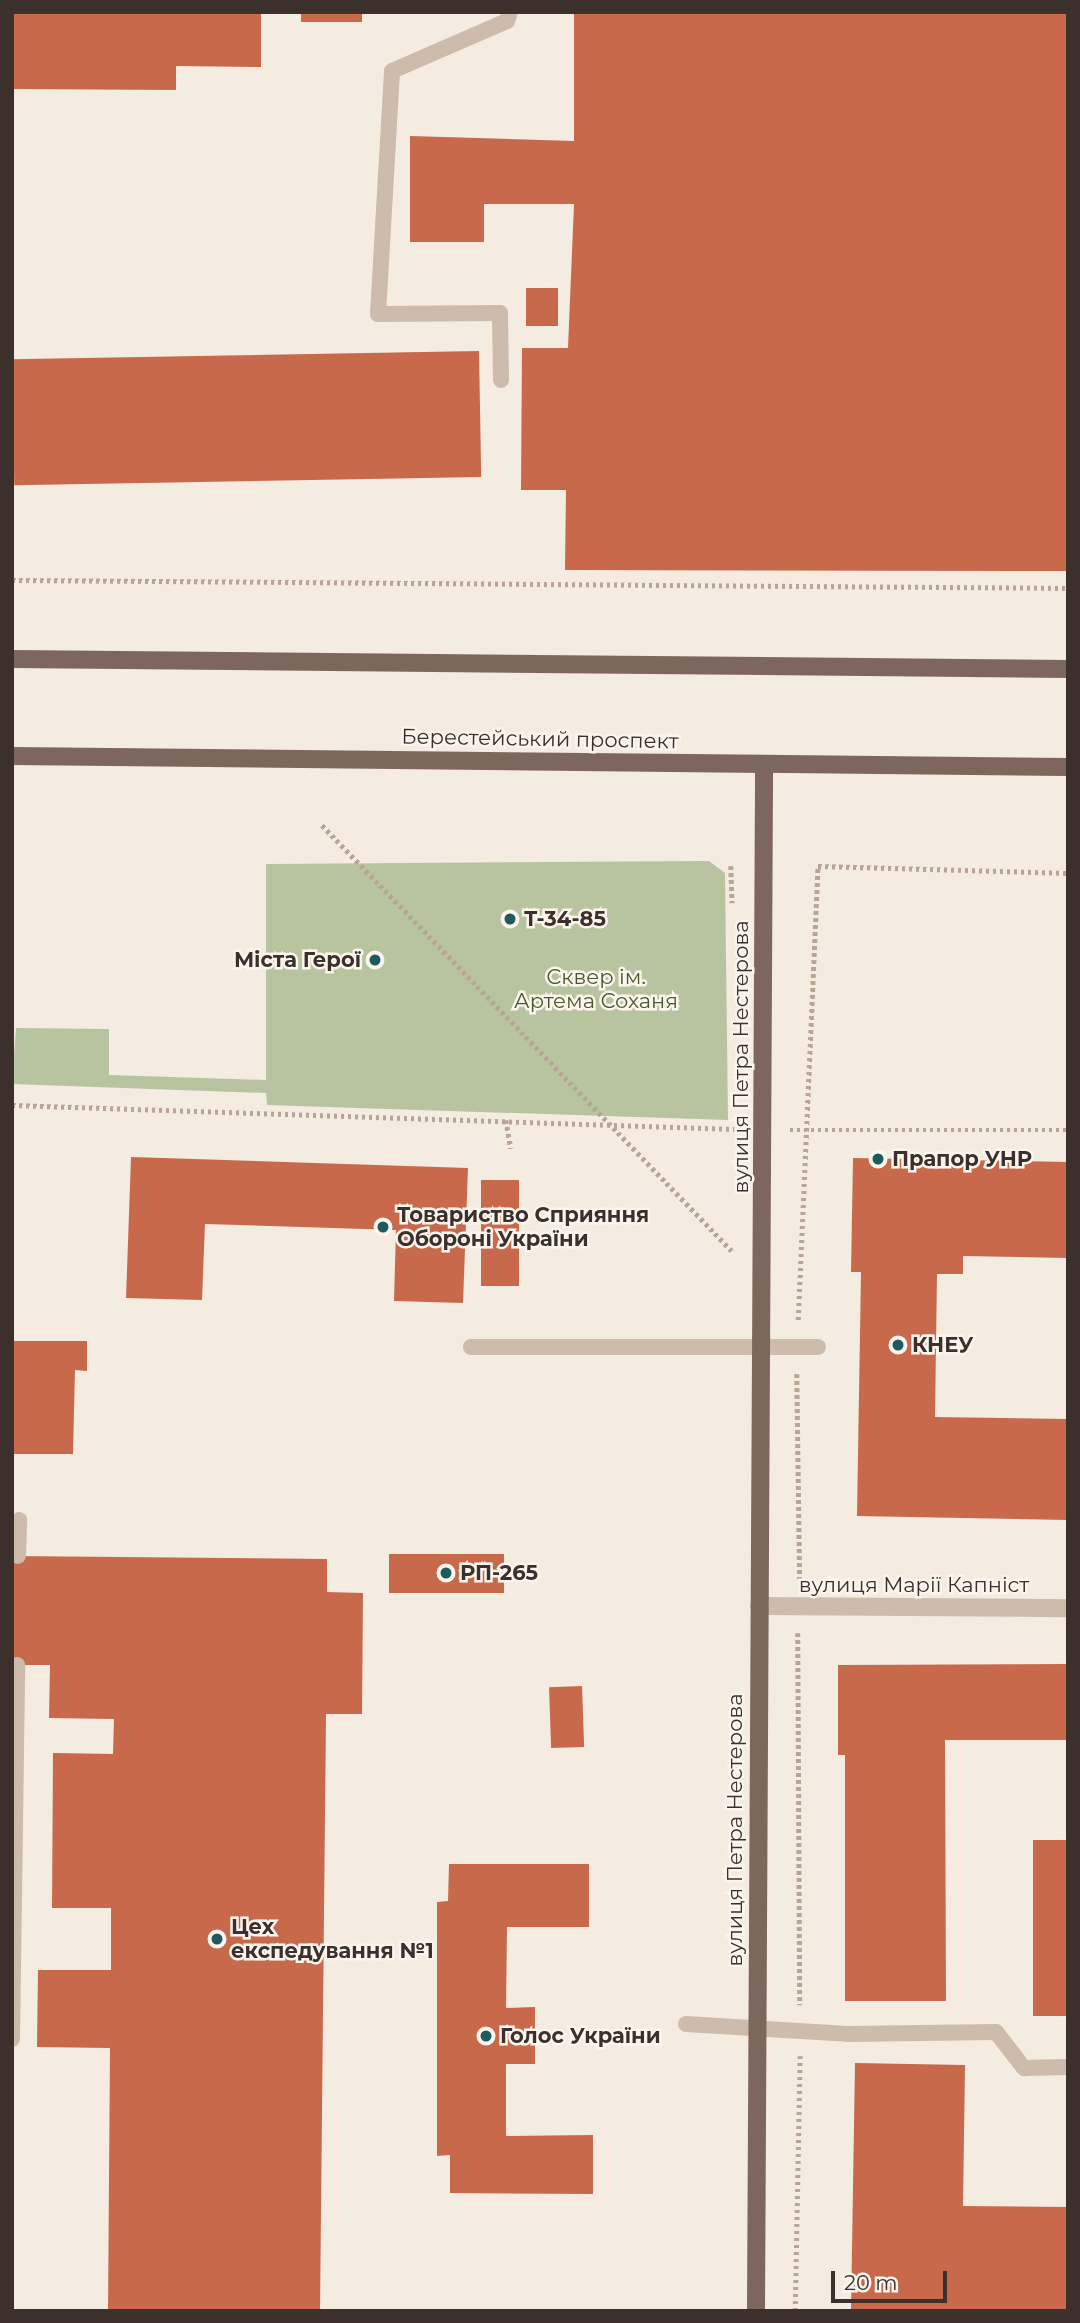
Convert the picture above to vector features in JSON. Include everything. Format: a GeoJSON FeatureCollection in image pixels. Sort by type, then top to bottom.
{"type":"FeatureCollection","features":[{"type":"Feature","properties":{"kind":"main road"},"geometry":{"type":"LineString","coordinates":[[12,659],[1068,669]]}},
{"type":"Feature","properties":{"kind":"main road","name":"Берестейський проспект"},"geometry":{"type":"LineString","coordinates":[[12,755],[1068,768]]}},
{"type":"Feature","properties":{"kind":"main road","name":"вулиця Петра Нестерова"},"geometry":{"type":"LineString","coordinates":[[755,2311],[761,1349],[765,1130],[764,764]]}},
{"type":"Feature","properties":{"kind":"street","name":"вулиця Марії Капніст"},"geometry":{"type":"LineString","coordinates":[[760,1606],[1068,1608]]}},
{"type":"Feature","properties":{"kind":"lane"},"geometry":{"type":"LineString","coordinates":[[501,380],[500,313],[378,314],[392,71],[507,21],[510,12]]}},
{"type":"Feature","properties":{"kind":"lane"},"geometry":{"type":"LineString","coordinates":[[471,1347],[818,1347]]}},
{"type":"Feature","properties":{"kind":"lane"},"geometry":{"type":"LineString","coordinates":[[18,1556],[19,1521]]}},
{"type":"Feature","properties":{"kind":"lane"},"geometry":{"type":"LineString","coordinates":[[12,2039],[17,1665]]}},
{"type":"Feature","properties":{"kind":"lane"},"geometry":{"type":"LineString","coordinates":[[686,2024],[757,2029],[996,2032],[1024,2068],[1068,2067]]}},
{"type":"Feature","properties":{"kind":"path"},"geometry":{"type":"LineString","coordinates":[[12,580],[1068,588]]}},
{"type":"Feature","properties":{"kind":"path"},"geometry":{"type":"LineString","coordinates":[[322,825],[735,1254]]}},
{"type":"Feature","properties":{"kind":"path"},"geometry":{"type":"LineString","coordinates":[[818,866],[1068,873]]}},
{"type":"Feature","properties":{"kind":"path"},"geometry":{"type":"LineString","coordinates":[[12,1105],[609,1122],[765,1130],[1068,1130]]}},
{"type":"Feature","properties":{"kind":"path"},"geometry":{"type":"LineString","coordinates":[[506,1120],[511,1149]]}},
{"type":"Feature","properties":{"kind":"green space","name":"Сквер ім. Артема Соханя"},"geometry":{"type":"Polygon","coordinates":[[[709,861],[725,873],[728,1120],[267,1105],[266,1093],[12,1084],[16,1028],[109,1029],[109,1075],[266,1080],[266,864],[709,861]]]}},
{"type":"Feature","properties":{"kind":"building"},"geometry":{"type":"Polygon","coordinates":[[[12,12],[261,12],[261,67],[176,66],[176,90],[12,89],[12,12]]]}},
{"type":"Feature","properties":{"kind":"building"},"geometry":{"type":"Polygon","coordinates":[[[301,12],[362,12],[362,22],[301,22],[301,12]]]}},
{"type":"Feature","properties":{"kind":"building"},"geometry":{"type":"Polygon","coordinates":[[[574,12],[1068,12],[1068,571],[565,570],[566,490],[521,490],[522,348],[568,348],[574,204],[484,204],[484,242],[410,242],[410,136],[574,141],[574,12]]]}},
{"type":"Feature","properties":{"kind":"building"},"geometry":{"type":"Polygon","coordinates":[[[526,288],[558,288],[558,326],[526,326],[526,288]]]}},
{"type":"Feature","properties":{"kind":"building"},"geometry":{"type":"Polygon","coordinates":[[[479,351],[481,477],[14,485],[12,359],[479,351]]]}},
{"type":"Feature","properties":{"kind":"building","name":"Товариство Сприяння Обороні України"},"geometry":{"type":"Polygon","coordinates":[[[131,1157],[468,1168],[463,1303],[394,1301],[396,1230],[205,1224],[202,1300],[126,1298],[131,1157]]]}},
{"type":"Feature","properties":{"kind":"building","name":"КНЕУ"},"geometry":{"type":"Polygon","coordinates":[[[853,1158],[1068,1162],[1068,1258],[963,1256],[963,1274],[937,1274],[935,1417],[1068,1419],[1068,1520],[857,1516],[861,1272],[851,1272],[853,1158]]]}},
{"type":"Feature","properties":{"kind":"building"},"geometry":{"type":"Polygon","coordinates":[[[481,1180],[519,1180],[519,1286],[481,1286],[481,1180]]]}},
{"type":"Feature","properties":{"kind":"building"},"geometry":{"type":"Polygon","coordinates":[[[12,1341],[87,1341],[87,1371],[75,1370],[73,1454],[12,1454],[12,1341]]]}},
{"type":"Feature","properties":{"kind":"building","name":"РП-265"},"geometry":{"type":"Polygon","coordinates":[[[389,1554],[504,1554],[504,1593],[389,1593],[389,1554]]]}},
{"type":"Feature","properties":{"kind":"building","name":"Цех експедування №1"},"geometry":{"type":"Polygon","coordinates":[[[12,1556],[327,1559],[327,1592],[363,1593],[362,1714],[326,1714],[320,2311],[108,2311],[110,2048],[37,2047],[38,1970],[111,1970],[111,1908],[52,1908],[53,1753],[113,1754],[114,1719],[49,1718],[50,1665],[12,1665],[12,1556]]]}},
{"type":"Feature","properties":{"kind":"building"},"geometry":{"type":"Polygon","coordinates":[[[1068,1664],[1068,1740],[945,1740],[946,2001],[845,2001],[845,1755],[838,1755],[838,1665],[1068,1664]]]}},
{"type":"Feature","properties":{"kind":"building"},"geometry":{"type":"Polygon","coordinates":[[[582,1686],[584,1747],[551,1748],[549,1687],[582,1686]]]}},
{"type":"Feature","properties":{"kind":"building"},"geometry":{"type":"Polygon","coordinates":[[[1033,1840],[1068,1840],[1068,2016],[1033,2016],[1033,1840]]]}},
{"type":"Feature","properties":{"kind":"building","name":"Голос України"},"geometry":{"type":"Polygon","coordinates":[[[449,1864],[589,1864],[589,1927],[507,1927],[506,2008],[535,2007],[535,2064],[506,2064],[506,2136],[593,2135],[593,2194],[450,2193],[450,2155],[437,2156],[437,1902],[448,1901],[449,1864]]]}},
{"type":"Feature","properties":{"kind":"building"},"geometry":{"type":"Polygon","coordinates":[[[855,2063],[965,2065],[963,2206],[1068,2207],[1068,2310],[851,2311],[855,2063]]]}},
{"type":"Feature","properties":{"kind":"place","name":"Т-34-85"},"geometry":{"type":"Point","coordinates":[510,919]}},
{"type":"Feature","properties":{"kind":"place","name":"Міста Герої"},"geometry":{"type":"Point","coordinates":[375,960]}},
{"type":"Feature","properties":{"kind":"place","name":"Прапор УНР"},"geometry":{"type":"Point","coordinates":[878,1159]}},
{"type":"Feature","properties":{"kind":"place","name":"Товариство Сприяння Обороні України"},"geometry":{"type":"Point","coordinates":[383,1227]}},
{"type":"Feature","properties":{"kind":"place","name":"КНЕУ"},"geometry":{"type":"Point","coordinates":[898,1345]}},
{"type":"Feature","properties":{"kind":"place","name":"РП-265"},"geometry":{"type":"Point","coordinates":[446,1573]}},
{"type":"Feature","properties":{"kind":"place","name":"Цех експедування №1"},"geometry":{"type":"Point","coordinates":[217,1939]}},
{"type":"Feature","properties":{"kind":"place","name":"Голос України"},"geometry":{"type":"Point","coordinates":[486,2036]}}]}
